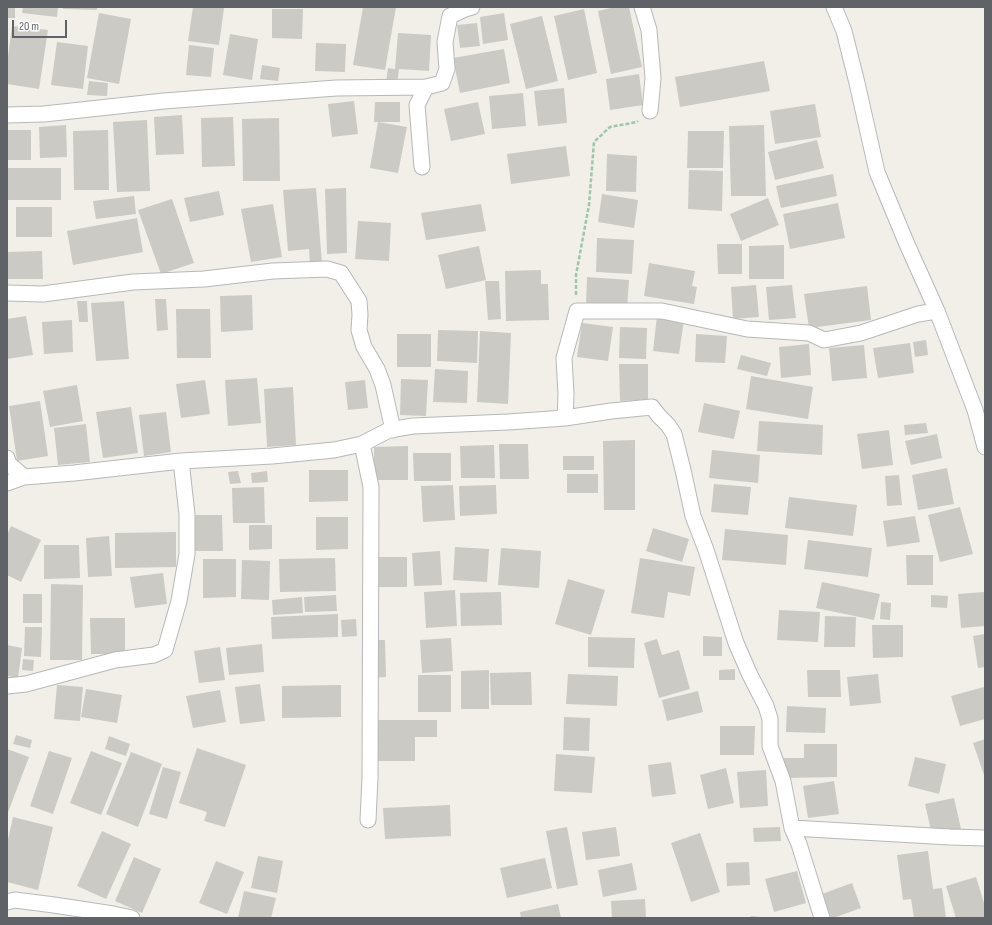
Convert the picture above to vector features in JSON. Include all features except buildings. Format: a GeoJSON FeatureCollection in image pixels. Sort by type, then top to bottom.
{"type":"FeatureCollection","features":[{"type":"Feature","properties":{"kind":"street"},"geometry":{"type":"LineString","coordinates":[[7,115],[44,114],[164,101],[336,88],[426,87],[442,83],[447,69],[445,42],[450,16],[472,7]]}},
{"type":"Feature","properties":{"kind":"street"},"geometry":{"type":"LineString","coordinates":[[642,7],[649,30],[652,64],[650,111]]}},
{"type":"Feature","properties":{"kind":"street"},"geometry":{"type":"LineString","coordinates":[[834,7],[844,32],[877,172],[937,311],[975,410],[985,447]]}},
{"type":"Feature","properties":{"kind":"street"},"geometry":{"type":"LineString","coordinates":[[422,167],[417,106],[426,87]]}},
{"type":"Feature","properties":{"kind":"street"},"geometry":{"type":"LineString","coordinates":[[7,293],[43,294],[133,282],[204,279],[273,271],[327,269],[341,273],[359,301],[359,330],[364,347],[374,364],[383,385],[393,430]]}},
{"type":"Feature","properties":{"kind":"street"},"geometry":{"type":"LineString","coordinates":[[565,418],[566,394],[564,358],[577,311],[662,311],[747,329],[809,333],[824,340],[861,333],[918,314],[937,311]]}},
{"type":"Feature","properties":{"kind":"street"},"geometry":{"type":"LineString","coordinates":[[7,483],[24,477],[181,461],[272,456],[334,450],[362,444],[389,430],[413,426],[565,418],[652,407],[674,434],[693,516],[706,550],[736,643],[766,706],[770,719],[770,746],[783,782],[792,828],[799,844],[822,918]]}},
{"type":"Feature","properties":{"kind":"street"},"geometry":{"type":"LineString","coordinates":[[362,444],[371,487],[370,778],[368,820]]}},
{"type":"Feature","properties":{"kind":"street"},"geometry":{"type":"LineString","coordinates":[[7,458],[9,464],[24,477]]}},
{"type":"Feature","properties":{"kind":"street"},"geometry":{"type":"LineString","coordinates":[[7,686],[26,684],[115,660],[154,655],[165,650],[179,601],[187,554],[187,514],[181,461]]}},
{"type":"Feature","properties":{"kind":"street"},"geometry":{"type":"LineString","coordinates":[[792,828],[985,838]]}},
{"type":"Feature","properties":{"kind":"street"},"geometry":{"type":"LineString","coordinates":[[7,902],[15,900],[132,918]]}},
{"type":"Feature","properties":{"kind":"path"},"geometry":{"type":"LineString","coordinates":[[577,311],[576,275],[589,205],[594,142],[610,127],[637,122],[650,111]]}}]}
